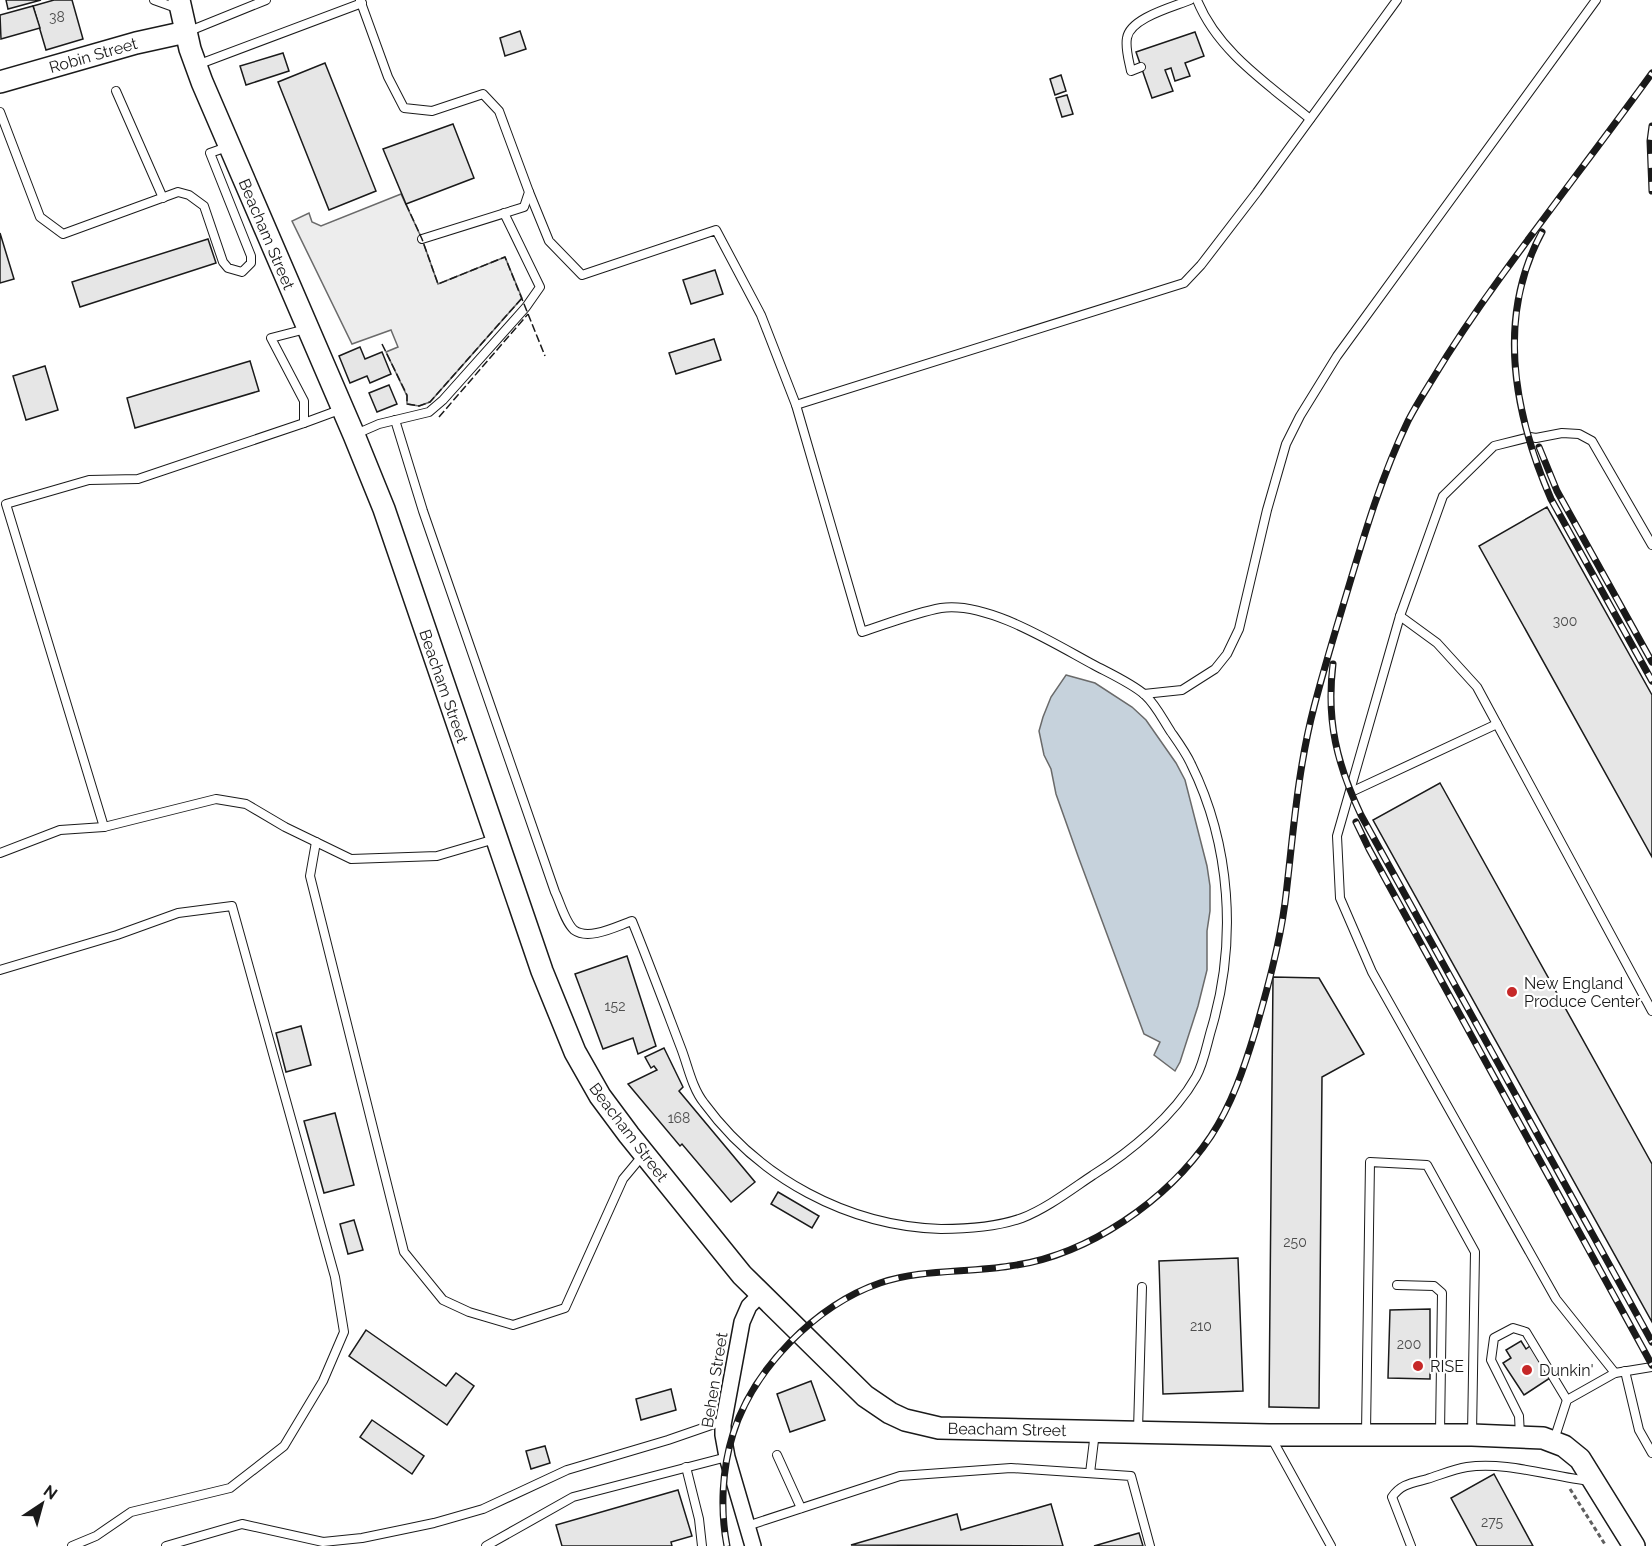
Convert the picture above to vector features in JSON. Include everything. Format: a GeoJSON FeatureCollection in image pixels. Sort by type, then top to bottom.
{"type":"FeatureCollection","features":[{"type":"Feature","properties":{"kind":"main road","name":"Beacham Street"},"geometry":{"type":"LineString","coordinates":[[180,5],[196,65],[384,509],[542,970],[575,1052],[600,1096],[644,1154],[760,1294],[865,1396],[905,1420],[939,1428],[1269,1435],[1520,1436],[1553,1441],[1572,1451],[1587,1467],[1634,1546]]}},
{"type":"Feature","properties":{"kind":"main road","name":"Robin Street"},"geometry":{"type":"LineString","coordinates":[[0,82],[136,43],[186,32]]}},
{"type":"Feature","properties":{"kind":"street","name":"Behen Street"},"geometry":{"type":"LineString","coordinates":[[753,1546],[727,1457],[723,1421],[742,1322],[749,1306],[760,1294]]}},
{"type":"Feature","properties":{"kind":"lane"},"geometry":{"type":"LineString","coordinates":[[154,0],[180,5]]}},
{"type":"Feature","properties":{"kind":"lane"},"geometry":{"type":"LineString","coordinates":[[186,32],[266,0]]}},
{"type":"Feature","properties":{"kind":"lane"},"geometry":{"type":"LineString","coordinates":[[1142,67],[1131,71],[1126,40],[1129,29],[1137,22],[1190,0]]}},
{"type":"Feature","properties":{"kind":"lane"},"geometry":{"type":"LineString","coordinates":[[1197,0],[1214,32],[1230,51],[1310,119]]}},
{"type":"Feature","properties":{"kind":"lane"},"geometry":{"type":"LineString","coordinates":[[796,405],[1184,283],[1201,265],[1397,0]]}},
{"type":"Feature","properties":{"kind":"lane"},"geometry":{"type":"LineString","coordinates":[[1144,694],[1182,690],[1215,669],[1227,654],[1239,629],[1286,444],[1300,416],[1337,356],[1596,0]]}},
{"type":"Feature","properties":{"kind":"lane"},"geometry":{"type":"LineString","coordinates":[[196,65],[361,2],[388,77],[404,108],[432,111],[483,94],[499,111],[549,241],[582,275],[716,230],[761,315],[796,405],[862,632],[940,609],[963,607],[987,613],[1042,638],[1144,694],[1191,762],[1216,833],[1229,924],[1219,1003],[1196,1077],[1158,1125],[1113,1163],[1025,1217],[990,1226],[932,1228],[870,1219],[838,1208],[789,1182],[760,1163],[727,1133],[700,1099],[632,921],[586,935],[573,929],[555,892],[423,511],[395,420]]}},
{"type":"Feature","properties":{"kind":"lane"},"geometry":{"type":"LineString","coordinates":[[116,91],[163,198]]}},
{"type":"Feature","properties":{"kind":"lane"},"geometry":{"type":"LineString","coordinates":[[0,112],[40,217],[63,234],[178,192],[189,195],[204,206],[223,262],[228,268],[242,272],[251,263],[251,256],[210,153],[229,146]]}},
{"type":"Feature","properties":{"kind":"lane"},"geometry":{"type":"LineString","coordinates":[[422,239],[524,207],[529,192]]}},
{"type":"Feature","properties":{"kind":"lane"},"geometry":{"type":"LineString","coordinates":[[354,435],[378,424],[429,412],[443,400],[526,307],[540,287],[504,213]]}},
{"type":"Feature","properties":{"kind":"lane"},"geometry":{"type":"LineString","coordinates":[[304,423],[304,401],[271,338],[307,328]]}},
{"type":"Feature","properties":{"kind":"lane"},"geometry":{"type":"LineString","coordinates":[[104,827],[6,504],[89,480],[138,479],[343,409]]}},
{"type":"Feature","properties":{"kind":"lane"},"geometry":{"type":"LineString","coordinates":[[1615,1373],[1556,1299],[1372,972],[1340,898],[1337,836],[1400,616],[1443,496],[1494,446],[1530,437],[1562,434],[1579,434],[1592,441],[1652,545]]}},
{"type":"Feature","properties":{"kind":"lane"},"geometry":{"type":"LineString","coordinates":[[1400,616],[1437,643],[1477,687],[1652,1011]]}},
{"type":"Feature","properties":{"kind":"lane"},"geometry":{"type":"LineString","coordinates":[[1351,792],[1497,724]]}},
{"type":"Feature","properties":{"kind":"lane"},"geometry":{"type":"LineString","coordinates":[[0,853],[60,830],[104,827],[216,799],[246,804],[285,827],[351,859],[437,856],[497,839]]}},
{"type":"Feature","properties":{"kind":"lane"},"geometry":{"type":"LineString","coordinates":[[315,842],[310,876],[404,1252],[443,1300],[469,1312],[513,1325],[565,1308],[623,1179],[644,1154]]}},
{"type":"Feature","properties":{"kind":"lane"},"geometry":{"type":"LineString","coordinates":[[0,970],[117,935],[178,913],[232,906],[335,1277],[344,1332],[323,1382],[284,1446],[230,1488],[131,1512],[96,1536],[72,1546]]}},
{"type":"Feature","properties":{"kind":"lane"},"geometry":{"type":"LineString","coordinates":[[1366,1435],[1370,1162],[1427,1165],[1475,1252],[1472,1435]]}},
{"type":"Feature","properties":{"kind":"lane"},"geometry":{"type":"LineString","coordinates":[[1397,1285],[1434,1286],[1442,1293],[1440,1435]]}},
{"type":"Feature","properties":{"kind":"lane"},"geometry":{"type":"LineString","coordinates":[[1138,1432],[1142,1287]]}},
{"type":"Feature","properties":{"kind":"lane"},"geometry":{"type":"LineString","coordinates":[[1520,1436],[1517,1409],[1491,1359],[1494,1338],[1514,1328],[1526,1332],[1567,1400]]}},
{"type":"Feature","properties":{"kind":"lane"},"geometry":{"type":"LineString","coordinates":[[1553,1441],[1567,1400],[1615,1373],[1652,1367]]}},
{"type":"Feature","properties":{"kind":"lane"},"geometry":{"type":"LineString","coordinates":[[1625,1371],[1639,1430],[1652,1453]]}},
{"type":"Feature","properties":{"kind":"lane"},"geometry":{"type":"LineString","coordinates":[[166,1546],[242,1524],[322,1542],[362,1538],[434,1523],[483,1509],[567,1470],[723,1421]]}},
{"type":"Feature","properties":{"kind":"lane"},"geometry":{"type":"LineString","coordinates":[[1090,1473],[1095,1431]]}},
{"type":"Feature","properties":{"kind":"lane"},"geometry":{"type":"LineString","coordinates":[[1269,1435],[1331,1546]]}},
{"type":"Feature","properties":{"kind":"lane"},"geometry":{"type":"LineString","coordinates":[[777,1455],[801,1508]]}},
{"type":"Feature","properties":{"kind":"lane"},"geometry":{"type":"LineString","coordinates":[[486,1546],[573,1497],[727,1457]]}},
{"type":"Feature","properties":{"kind":"lane"},"geometry":{"type":"LineString","coordinates":[[686,1467],[697,1510],[702,1546]]}},
{"type":"Feature","properties":{"kind":"lane"},"geometry":{"type":"LineString","coordinates":[[1411,1546],[1392,1497],[1406,1484],[1467,1467],[1505,1467],[1562,1479],[1595,1482]]}},
{"type":"Feature","properties":{"kind":"lane"},"geometry":{"type":"LineString","coordinates":[[747,1526],[900,1476],[1011,1468],[1131,1476],[1150,1546]]}},
{"type":"Feature","properties":{"kind":"shaded area"},"geometry":{"type":"Polygon","coordinates":[[[401,194],[422,239],[438,284],[505,257],[522,298],[430,402],[419,406],[407,404],[407,396],[386,352],[398,347],[391,330],[352,344],[292,221],[309,213],[312,222],[321,226],[401,194]]]}},
{"type":"Feature","properties":{"kind":"shaded area"},"geometry":{"type":"Polygon","coordinates":[[[1066,675],[1095,683],[1132,707],[1146,720],[1185,780],[1207,866],[1210,911],[1207,931],[1207,970],[1198,1006],[1175,1071],[1154,1055],[1160,1042],[1144,1034],[1078,856],[1056,794],[1051,769],[1044,755],[1039,731],[1051,697],[1066,675]]]}},
{"type":"Feature","properties":{"kind":"building"},"geometry":{"type":"Polygon","coordinates":[[[6,0],[41,0],[8,9],[6,0]]]}},
{"type":"Feature","properties":{"kind":"building"},"geometry":{"type":"Polygon","coordinates":[[[54,0],[72,0],[83,39],[46,50],[33,6],[54,0]]]}},
{"type":"Feature","properties":{"kind":"building"},"geometry":{"type":"Polygon","coordinates":[[[33,6],[40,28],[1,39],[0,15],[33,6]]]}},
{"type":"Feature","properties":{"kind":"building"},"geometry":{"type":"Polygon","coordinates":[[[520,31],[526,49],[505,56],[500,38],[520,31]]]}},
{"type":"Feature","properties":{"kind":"building"},"geometry":{"type":"Polygon","coordinates":[[[1195,32],[1204,56],[1185,63],[1190,76],[1175,81],[1171,68],[1165,70],[1173,91],[1152,98],[1136,52],[1195,32]]]}},
{"type":"Feature","properties":{"kind":"building"},"geometry":{"type":"Polygon","coordinates":[[[283,53],[289,71],[246,85],[240,66],[283,53]]]}},
{"type":"Feature","properties":{"kind":"building"},"geometry":{"type":"Polygon","coordinates":[[[325,63],[376,191],[329,210],[278,82],[325,63]]]}},
{"type":"Feature","properties":{"kind":"building"},"geometry":{"type":"Polygon","coordinates":[[[1061,75],[1066,91],[1055,95],[1050,79],[1061,75]]]}},
{"type":"Feature","properties":{"kind":"building"},"geometry":{"type":"Polygon","coordinates":[[[1067,95],[1073,114],[1062,117],[1056,98],[1067,95]]]}},
{"type":"Feature","properties":{"kind":"building"},"geometry":{"type":"Polygon","coordinates":[[[453,124],[474,178],[406,204],[383,149],[453,124]]]}},
{"type":"Feature","properties":{"kind":"building"},"geometry":{"type":"Polygon","coordinates":[[[0,233],[14,279],[0,283],[0,233]]]}},
{"type":"Feature","properties":{"kind":"building"},"geometry":{"type":"Polygon","coordinates":[[[208,239],[216,263],[80,307],[72,282],[208,239]]]}},
{"type":"Feature","properties":{"kind":"building"},"geometry":{"type":"Polygon","coordinates":[[[715,270],[723,294],[691,304],[683,280],[715,270]]]}},
{"type":"Feature","properties":{"kind":"building"},"geometry":{"type":"Polygon","coordinates":[[[714,339],[721,360],[676,374],[669,353],[714,339]]]}},
{"type":"Feature","properties":{"kind":"building"},"geometry":{"type":"Polygon","coordinates":[[[360,347],[365,359],[382,352],[391,374],[370,383],[367,376],[350,383],[339,356],[360,347]]]}},
{"type":"Feature","properties":{"kind":"building"},"geometry":{"type":"Polygon","coordinates":[[[250,361],[259,391],[135,428],[127,398],[250,361]]]}},
{"type":"Feature","properties":{"kind":"building"},"geometry":{"type":"Polygon","coordinates":[[[45,366],[58,410],[26,420],[13,376],[45,366]]]}},
{"type":"Feature","properties":{"kind":"building"},"geometry":{"type":"Polygon","coordinates":[[[389,385],[397,404],[377,412],[369,393],[389,385]]]}},
{"type":"Feature","properties":{"kind":"building"},"geometry":{"type":"Polygon","coordinates":[[[1547,507],[1652,695],[1652,857],[1479,546],[1547,507]]]}},
{"type":"Feature","properties":{"kind":"building","name":"New England Produce Center"},"geometry":{"type":"Polygon","coordinates":[[[1440,783],[1652,1164],[1652,1322],[1373,820],[1440,783]]]}},
{"type":"Feature","properties":{"kind":"building"},"geometry":{"type":"Polygon","coordinates":[[[627,956],[656,1046],[638,1054],[633,1038],[603,1049],[575,974],[627,956]]]}},
{"type":"Feature","properties":{"kind":"building"},"geometry":{"type":"Polygon","coordinates":[[[1273,977],[1319,978],[1364,1054],[1322,1077],[1319,1408],[1269,1407],[1273,977]]]}},
{"type":"Feature","properties":{"kind":"building"},"geometry":{"type":"Polygon","coordinates":[[[301,1026],[311,1065],[286,1072],[276,1033],[301,1026]]]}},
{"type":"Feature","properties":{"kind":"building"},"geometry":{"type":"Polygon","coordinates":[[[664,1048],[683,1087],[679,1091],[755,1182],[731,1202],[628,1084],[657,1070],[654,1066],[651,1068],[645,1057],[664,1048]]]}},
{"type":"Feature","properties":{"kind":"building"},"geometry":{"type":"Polygon","coordinates":[[[335,1113],[354,1185],[324,1193],[304,1121],[335,1113]]]}},
{"type":"Feature","properties":{"kind":"building"},"geometry":{"type":"Polygon","coordinates":[[[778,1192],[819,1216],[812,1228],[771,1204],[778,1192]]]}},
{"type":"Feature","properties":{"kind":"building"},"geometry":{"type":"Polygon","coordinates":[[[354,1220],[363,1250],[348,1254],[340,1224],[354,1220]]]}},
{"type":"Feature","properties":{"kind":"building"},"geometry":{"type":"Polygon","coordinates":[[[1238,1258],[1243,1391],[1163,1394],[1159,1261],[1238,1258]]]}},
{"type":"Feature","properties":{"kind":"building"},"geometry":{"type":"Polygon","coordinates":[[[1430,1309],[1430,1379],[1388,1378],[1390,1310],[1430,1309]]]}},
{"type":"Feature","properties":{"kind":"building"},"geometry":{"type":"Polygon","coordinates":[[[366,1330],[446,1386],[456,1373],[474,1386],[447,1425],[349,1356],[366,1330]]]}},
{"type":"Feature","properties":{"kind":"building","name":"Dunkin'"},"geometry":{"type":"Polygon","coordinates":[[[1521,1341],[1526,1349],[1530,1346],[1550,1378],[1524,1395],[1503,1363],[1511,1358],[1506,1350],[1521,1341]]]}},
{"type":"Feature","properties":{"kind":"building"},"geometry":{"type":"Polygon","coordinates":[[[811,1381],[825,1420],[790,1432],[777,1394],[811,1381]]]}},
{"type":"Feature","properties":{"kind":"building"},"geometry":{"type":"Polygon","coordinates":[[[671,1389],[676,1410],[641,1420],[636,1399],[671,1389]]]}},
{"type":"Feature","properties":{"kind":"building"},"geometry":{"type":"Polygon","coordinates":[[[372,1420],[424,1456],[412,1474],[360,1437],[372,1420]]]}},
{"type":"Feature","properties":{"kind":"building"},"geometry":{"type":"Polygon","coordinates":[[[545,1446],[550,1463],[531,1469],[526,1451],[545,1446]]]}},
{"type":"Feature","properties":{"kind":"building"},"geometry":{"type":"Polygon","coordinates":[[[1494,1474],[1533,1546],[1477,1546],[1451,1498],[1494,1474]]]}},
{"type":"Feature","properties":{"kind":"building"},"geometry":{"type":"Polygon","coordinates":[[[678,1490],[692,1536],[671,1542],[672,1546],[562,1546],[556,1525],[678,1490]]]}},
{"type":"Feature","properties":{"kind":"building"},"geometry":{"type":"Polygon","coordinates":[[[1051,1504],[1063,1546],[851,1545],[957,1514],[961,1530],[1051,1504]]]}},
{"type":"Feature","properties":{"kind":"building"},"geometry":{"type":"Polygon","coordinates":[[[1139,1533],[1143,1546],[1094,1546],[1139,1533]]]}},
{"type":"Feature","properties":{"kind":"railway"},"geometry":{"type":"LineString","coordinates":[[727,1546],[723,1518],[726,1461],[742,1410],[771,1363],[811,1323],[856,1293],[880,1283],[912,1275],[994,1268],[1039,1260],[1097,1237],[1149,1203],[1193,1160],[1211,1136],[1231,1099],[1242,1072],[1268,984],[1285,903],[1299,780],[1308,731],[1354,568],[1390,462],[1408,421],[1465,328],[1652,73]]}},
{"type":"Feature","properties":{"kind":"railway"},"geometry":{"type":"LineString","coordinates":[[1652,126],[1650,141],[1652,191]]}},
{"type":"Feature","properties":{"kind":"railway"},"geometry":{"type":"LineString","coordinates":[[1542,232],[1528,264],[1519,298],[1515,331],[1515,366],[1528,433],[1551,499],[1652,681]]}},
{"type":"Feature","properties":{"kind":"railway"},"geometry":{"type":"LineString","coordinates":[[1539,447],[1557,491],[1652,662]]}},
{"type":"Feature","properties":{"kind":"railway"},"geometry":{"type":"LineString","coordinates":[[1333,664],[1331,704],[1335,742],[1361,815],[1652,1342]]}},
{"type":"Feature","properties":{"kind":"railway"},"geometry":{"type":"LineString","coordinates":[[1356,822],[1652,1365]]}},
{"type":"Feature","properties":{"kind":"fence"},"geometry":{"type":"LineString","coordinates":[[406,204],[422,239],[438,284],[505,257],[545,356]]}},
{"type":"Feature","properties":{"kind":"fence"},"geometry":{"type":"LineString","coordinates":[[382,344],[407,395],[407,404],[419,406],[430,402],[522,298]]}},
{"type":"Feature","properties":{"kind":"fence"},"geometry":{"type":"LineString","coordinates":[[439,417],[528,314]]}},
{"type":"Feature","properties":{"kind":"place","name":"New England Produce Center"},"geometry":{"type":"Point","coordinates":[1512,992]}},
{"type":"Feature","properties":{"kind":"place","name":"RISE"},"geometry":{"type":"Point","coordinates":[1418,1366]}},
{"type":"Feature","properties":{"kind":"place","name":"Dunkin'"},"geometry":{"type":"Point","coordinates":[1527,1370]}}]}
